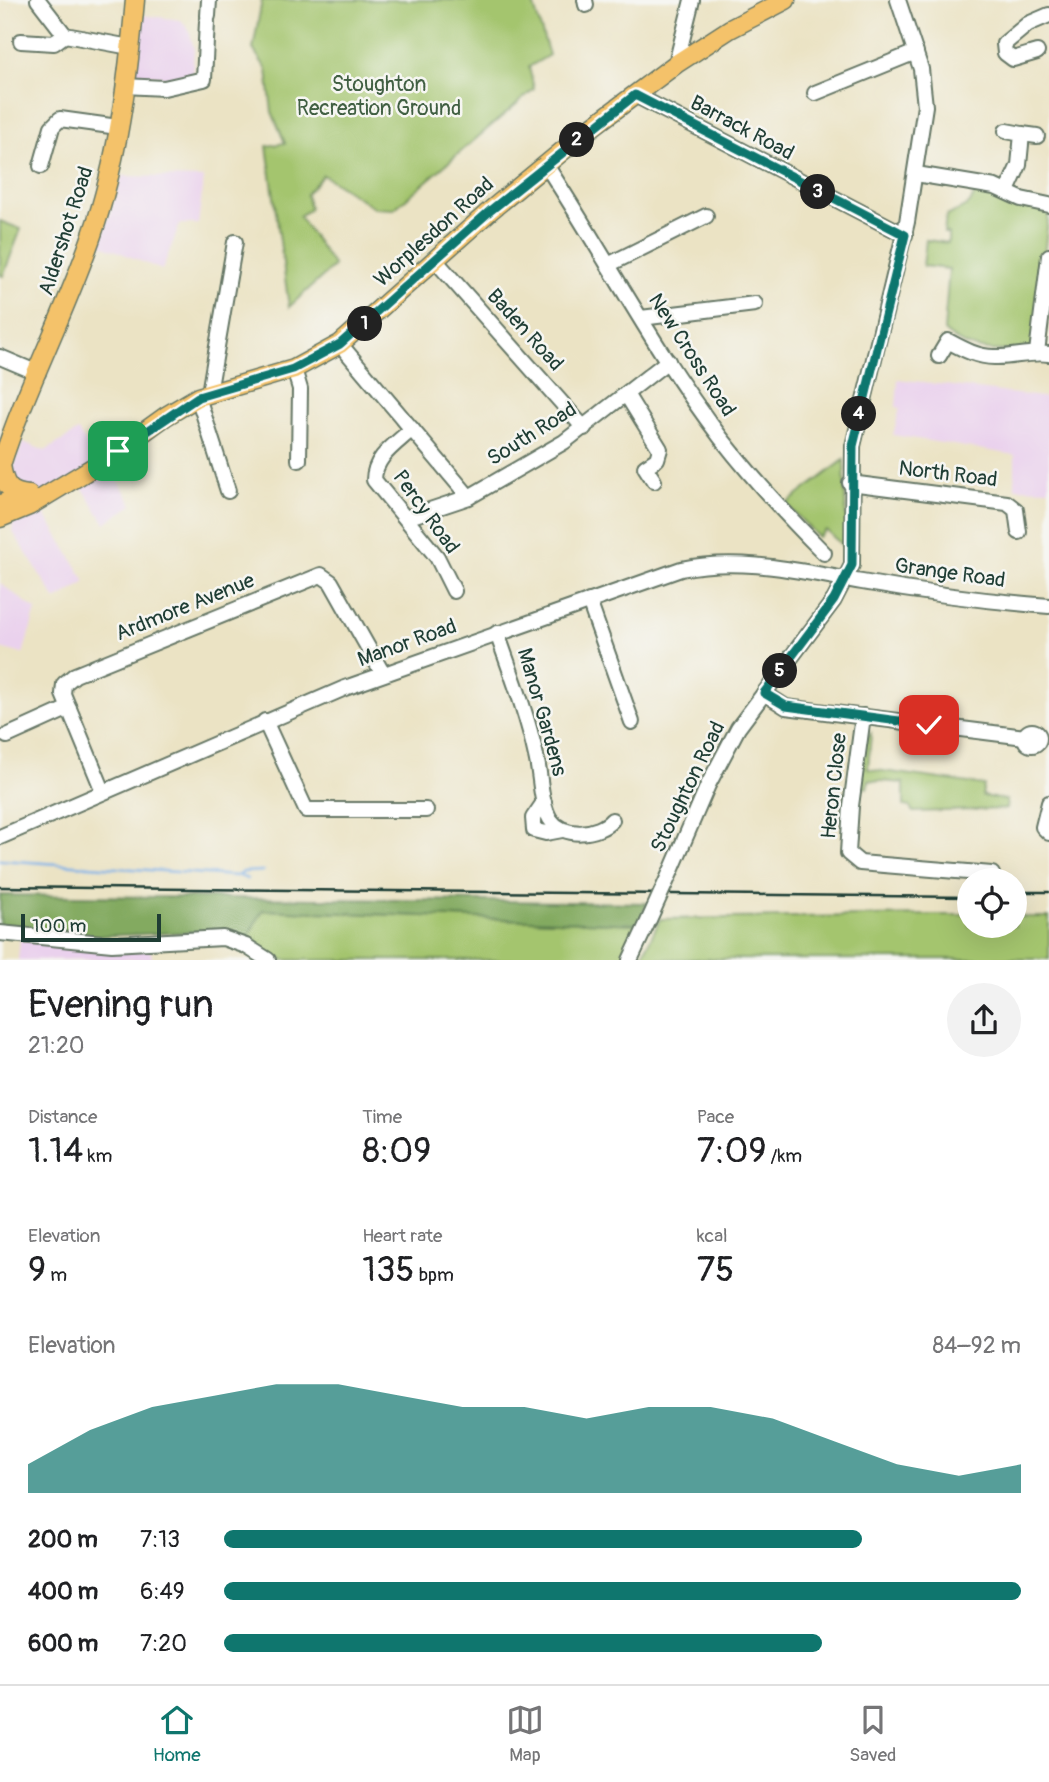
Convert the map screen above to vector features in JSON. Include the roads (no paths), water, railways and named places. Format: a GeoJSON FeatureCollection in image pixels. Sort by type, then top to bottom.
{"type":"FeatureCollection","features":[{"type":"Feature","properties":{"kind":"main road","name":"Aldershot Road"},"geometry":{"type":"LineString","coordinates":[[0,467],[92,234],[114,159],[135,0]]}},
{"type":"Feature","properties":{"kind":"main road","name":"Worplesdon Road"},"geometry":{"type":"LineString","coordinates":[[0,518],[29,506],[59,485],[102,462],[166,416],[204,395],[293,369],[340,344],[546,165],[635,95],[730,29],[786,0]]}},
{"type":"Feature","properties":{"kind":"main road"},"geometry":{"type":"LineString","coordinates":[[0,467],[9,488],[16,494],[28,495]]}},
{"type":"Feature","properties":{"kind":"main road","name":"Worplesdon Road"},"geometry":{"type":"LineString","coordinates":[[0,504],[59,485]]}},
{"type":"Feature","properties":{"kind":"street"},"geometry":{"type":"LineString","coordinates":[[38,0],[65,35],[130,47]]}},
{"type":"Feature","properties":{"kind":"street"},"geometry":{"type":"LineString","coordinates":[[124,86],[164,88],[206,84],[209,0]]}},
{"type":"Feature","properties":{"kind":"street"},"geometry":{"type":"LineString","coordinates":[[676,64],[692,0]]}},
{"type":"Feature","properties":{"kind":"street","name":"Stoughton Road"},"geometry":{"type":"LineString","coordinates":[[630,960],[727,746],[834,600],[854,559],[850,483],[857,425],[905,235],[926,97],[916,52],[898,0]]}},
{"type":"Feature","properties":{"kind":"street"},"geometry":{"type":"LineString","coordinates":[[1037,52],[1013,59],[1005,54],[1004,44],[1028,24],[1046,17]]}},
{"type":"Feature","properties":{"kind":"street"},"geometry":{"type":"LineString","coordinates":[[21,41],[54,43],[65,35]]}},
{"type":"Feature","properties":{"kind":"street"},"geometry":{"type":"LineString","coordinates":[[815,93],[916,52]]}},
{"type":"Feature","properties":{"kind":"street","name":"Barrack Road"},"geometry":{"type":"LineString","coordinates":[[635,95],[905,235]]}},
{"type":"Feature","properties":{"kind":"street"},"geometry":{"type":"LineString","coordinates":[[41,166],[52,127],[60,119],[118,127]]}},
{"type":"Feature","properties":{"kind":"street"},"geometry":{"type":"LineString","coordinates":[[1006,131],[1030,135],[1007,191]]}},
{"type":"Feature","properties":{"kind":"street","name":"New Cross Road"},"geometry":{"type":"LineString","coordinates":[[546,165],[668,361],[720,436],[758,484],[824,553]]}},
{"type":"Feature","properties":{"kind":"street"},"geometry":{"type":"LineString","coordinates":[[916,174],[1007,191],[1021,199],[1049,205]]}},
{"type":"Feature","properties":{"kind":"street"},"geometry":{"type":"LineString","coordinates":[[608,265],[706,216]]}},
{"type":"Feature","properties":{"kind":"street"},"geometry":{"type":"LineString","coordinates":[[228,491],[204,395],[235,242]]}},
{"type":"Feature","properties":{"kind":"street","name":"Baden Road"},"geometry":{"type":"LineString","coordinates":[[435,260],[584,428]]}},
{"type":"Feature","properties":{"kind":"street"},"geometry":{"type":"LineString","coordinates":[[939,356],[948,341],[975,355],[1043,353],[1048,264]]}},
{"type":"Feature","properties":{"kind":"street"},"geometry":{"type":"LineString","coordinates":[[641,318],[755,304]]}},
{"type":"Feature","properties":{"kind":"street","name":"Percy Road"},"geometry":{"type":"LineString","coordinates":[[340,344],[469,497]]}},
{"type":"Feature","properties":{"kind":"street"},"geometry":{"type":"LineString","coordinates":[[0,357],[38,373]]}},
{"type":"Feature","properties":{"kind":"street","name":"South Road"},"geometry":{"type":"LineString","coordinates":[[406,518],[469,497],[564,442],[668,361]]}},
{"type":"Feature","properties":{"kind":"street"},"geometry":{"type":"LineString","coordinates":[[293,369],[300,389],[299,460]]}},
{"type":"Feature","properties":{"kind":"street"},"geometry":{"type":"LineString","coordinates":[[626,394],[660,449],[657,459],[645,467],[654,481]]}},
{"type":"Feature","properties":{"kind":"street","name":"Percy Road"},"geometry":{"type":"LineString","coordinates":[[412,429],[374,467],[374,480],[437,558],[454,591]]}},
{"type":"Feature","properties":{"kind":"street","name":"North Road"},"geometry":{"type":"LineString","coordinates":[[850,483],[1007,503],[1016,510],[1020,532]]}},
{"type":"Feature","properties":{"kind":"street","name":"Manor Road"},"geometry":{"type":"LineString","coordinates":[[0,837],[265,721],[383,674],[681,569],[708,563],[821,572],[847,578]]}},
{"type":"Feature","properties":{"kind":"street","name":"Ardmore Avenue"},"geometry":{"type":"LineString","coordinates":[[103,791],[63,694],[64,684],[75,675],[315,575],[325,576],[331,582],[383,674]]}},
{"type":"Feature","properties":{"kind":"street","name":"Grange Road"},"geometry":{"type":"LineString","coordinates":[[847,578],[1049,606]]}},
{"type":"Feature","properties":{"kind":"street"},"geometry":{"type":"LineString","coordinates":[[589,601],[632,722]]}},
{"type":"Feature","properties":{"kind":"street","name":"Manor Gardens"},"geometry":{"type":"LineString","coordinates":[[498,633],[536,755],[544,802],[551,820],[562,830],[590,833],[606,827],[612,820]]}},
{"type":"Feature","properties":{"kind":"street"},"geometry":{"type":"LineString","coordinates":[[764,693],[786,706],[1038,738]]}},
{"type":"Feature","properties":{"kind":"street"},"geometry":{"type":"LineString","coordinates":[[7,736],[69,708]]}},
{"type":"Feature","properties":{"kind":"street","name":"Heron Close"},"geometry":{"type":"LineString","coordinates":[[863,716],[851,806],[848,853],[860,863],[962,868]]}},
{"type":"Feature","properties":{"kind":"street"},"geometry":{"type":"LineString","coordinates":[[265,721],[306,810],[426,810]]}},
{"type":"Feature","properties":{"kind":"street"},"geometry":{"type":"LineString","coordinates":[[1049,803],[1043,827],[1049,833]]}},
{"type":"Feature","properties":{"kind":"street"},"geometry":{"type":"LineString","coordinates":[[0,933],[111,944],[223,938],[235,941],[268,960]]}},
{"type":"Feature","properties":{"kind":"waterway"},"geometry":{"type":"LineString","coordinates":[[0,860],[237,876],[243,872],[263,871]]}},
{"type":"Feature","properties":{"kind":"waterway"},"geometry":{"type":"LineString","coordinates":[[240,876],[247,879]]}},
{"type":"Feature","properties":{"kind":"railway"},"geometry":{"type":"LineString","coordinates":[[0,887],[957,897]]}},
{"type":"Feature","properties":{"kind":"railway"},"geometry":{"type":"LineString","coordinates":[[1027,892],[1049,892]]}},
{"type":"Feature","properties":{"kind":"park label","name":"Stoughton Recreation Ground"},"geometry":{"type":"Point","coordinates":[379,96]}}]}
